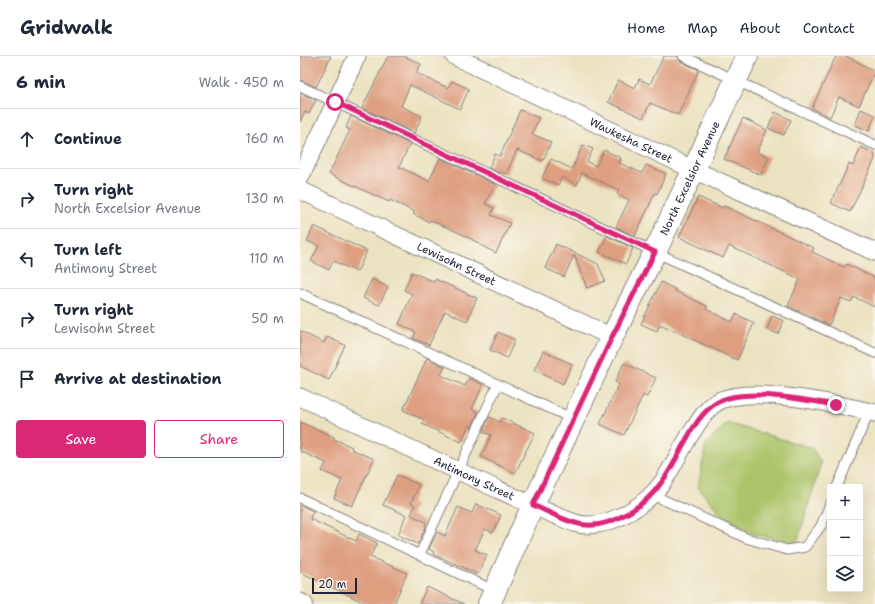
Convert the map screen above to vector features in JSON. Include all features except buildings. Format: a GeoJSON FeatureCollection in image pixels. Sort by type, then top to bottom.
{"type":"FeatureCollection","features":[{"type":"Feature","properties":{"kind":"street"},"geometry":{"type":"LineString","coordinates":[[300,178],[357,56]]}},
{"type":"Feature","properties":{"kind":"street","name":"Waukesha Street"},"geometry":{"type":"LineString","coordinates":[[454,56],[694,170],[875,252]]}},
{"type":"Feature","properties":{"kind":"street","name":"North Excelsior Avenue"},"geometry":{"type":"LineString","coordinates":[[492,597],[533,505],[612,337],[655,252],[747,56]]}},
{"type":"Feature","properties":{"kind":"street","name":"Lewisohn Street"},"geometry":{"type":"LineString","coordinates":[[300,190],[612,337]]}},
{"type":"Feature","properties":{"kind":"street","name":"Antimony Street"},"geometry":{"type":"LineString","coordinates":[[300,397],[533,505],[586,526],[613,521],[628,513],[651,494],[660,485],[699,421],[709,408],[719,401],[733,396],[762,395],[822,402],[872,412]]}},
{"type":"Feature","properties":{"kind":"street"},"geometry":{"type":"LineString","coordinates":[[300,602],[304,604]]}},
{"type":"Feature","properties":{"kind":"lane"},"geometry":{"type":"LineString","coordinates":[[683,56],[875,145]]}},
{"type":"Feature","properties":{"kind":"lane"},"geometry":{"type":"LineString","coordinates":[[300,86],[875,353]]}},
{"type":"Feature","properties":{"kind":"lane"},"geometry":{"type":"LineString","coordinates":[[300,293],[574,419]]}},
{"type":"Feature","properties":{"kind":"lane"},"geometry":{"type":"LineString","coordinates":[[420,554],[498,384]]}},
{"type":"Feature","properties":{"kind":"lane"},"geometry":{"type":"LineString","coordinates":[[838,484],[872,412]]}},
{"type":"Feature","properties":{"kind":"lane"},"geometry":{"type":"LineString","coordinates":[[651,494],[746,538],[787,550],[805,547],[821,526],[827,511]]}},
{"type":"Feature","properties":{"kind":"lane"},"geometry":{"type":"LineString","coordinates":[[300,498],[420,554],[492,597]]}},
{"type":"Feature","properties":{"kind":"green space"},"geometry":{"type":"Polygon","coordinates":[[[727,423],[812,448],[821,463],[797,543],[753,534],[724,518],[698,487],[706,444],[727,423]]]}},
{"type":"Feature","properties":{"kind":"route"},"geometry":{"type":"LineString","coordinates":[[335,102],[655,252],[612,337],[533,505],[586,526],[613,521],[628,513],[646,499],[660,485],[699,421],[709,408],[719,401],[733,396],[762,395],[796,398],[836,405]]}}]}
